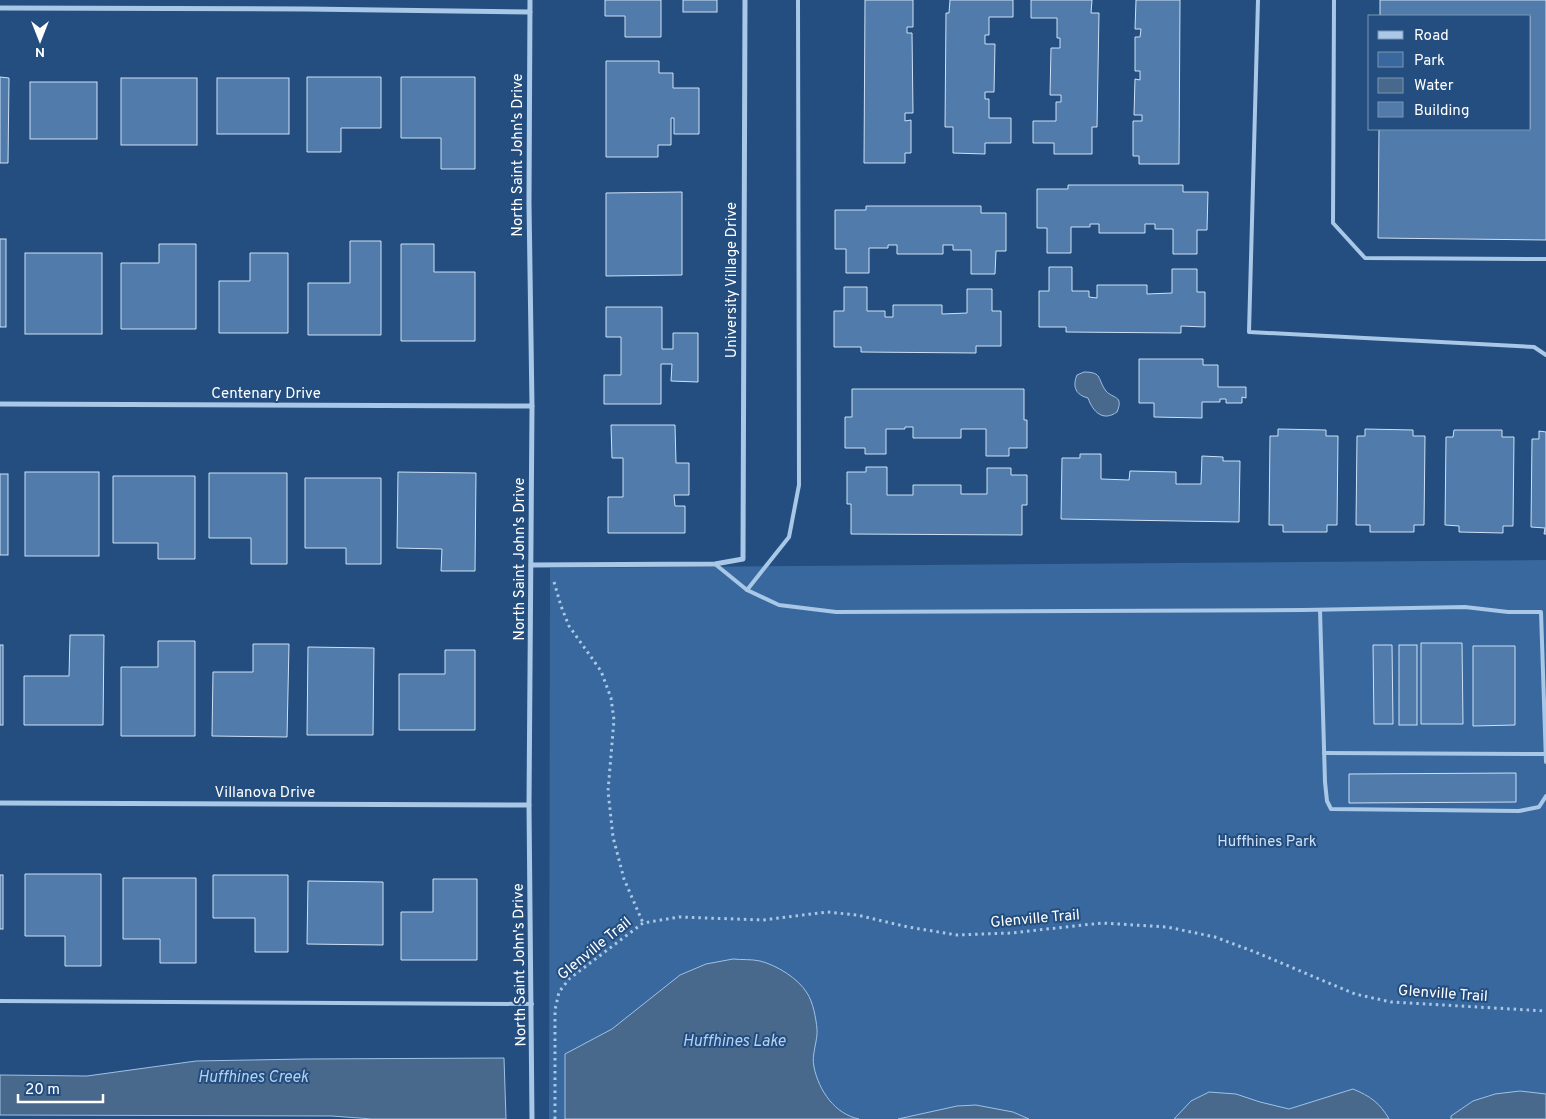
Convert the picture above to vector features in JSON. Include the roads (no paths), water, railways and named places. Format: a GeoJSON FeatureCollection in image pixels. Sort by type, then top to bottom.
{"type":"FeatureCollection","features":[{"type":"Feature","properties":{"kind":"street","name":"North Saint John's Drive"},"geometry":{"type":"LineString","coordinates":[[530,0],[532,565],[529,805],[532,1119]]}},
{"type":"Feature","properties":{"kind":"street","name":"University Village Drive"},"geometry":{"type":"LineString","coordinates":[[716,564],[743,560],[745,0]]}},
{"type":"Feature","properties":{"kind":"street"},"geometry":{"type":"LineString","coordinates":[[0,8],[530,12]]}},
{"type":"Feature","properties":{"kind":"street","name":"Centenary Drive"},"geometry":{"type":"LineString","coordinates":[[0,404],[532,406]]}},
{"type":"Feature","properties":{"kind":"street"},"geometry":{"type":"LineString","coordinates":[[532,565],[716,564]]}},
{"type":"Feature","properties":{"kind":"street","name":"Villanova Drive"},"geometry":{"type":"LineString","coordinates":[[0,803],[529,805]]}},
{"type":"Feature","properties":{"kind":"lane"},"geometry":{"type":"LineString","coordinates":[[747,590],[789,537],[800,486],[798,0]]}},
{"type":"Feature","properties":{"kind":"lane"},"geometry":{"type":"LineString","coordinates":[[1258,0],[1249,332],[1534,348],[1546,355]]}},
{"type":"Feature","properties":{"kind":"lane"},"geometry":{"type":"LineString","coordinates":[[1334,0],[1333,223],[1365,258],[1546,258]]}},
{"type":"Feature","properties":{"kind":"lane"},"geometry":{"type":"LineString","coordinates":[[716,564],[747,590],[780,605],[836,612],[1320,610],[1465,607],[1508,612],[1544,612],[1546,762]]}},
{"type":"Feature","properties":{"kind":"lane"},"geometry":{"type":"LineString","coordinates":[[1320,610],[1324,753],[1327,802],[1332,809],[1519,811],[1539,807],[1546,796]]}},
{"type":"Feature","properties":{"kind":"lane"},"geometry":{"type":"LineString","coordinates":[[1324,753],[1546,754]]}},
{"type":"Feature","properties":{"kind":"lane"},"geometry":{"type":"LineString","coordinates":[[0,1001],[532,1004]]}},
{"type":"Feature","properties":{"kind":"water"},"geometry":{"type":"Polygon","coordinates":[[[1084,372],[1097,375],[1106,391],[1117,398],[1119,407],[1117,412],[1112,415],[1103,416],[1093,408],[1088,398],[1078,393],[1075,387],[1077,375],[1084,372]]]}},
{"type":"Feature","properties":{"kind":"water","name":"Huffhines Lake"},"geometry":{"type":"Polygon","coordinates":[[[733,959],[757,960],[766,963],[786,973],[803,987],[811,1001],[816,1020],[817,1034],[813,1062],[816,1076],[824,1093],[836,1107],[850,1116],[859,1119],[565,1119],[565,1054],[612,1029],[680,975],[706,964],[733,959]]]}},
{"type":"Feature","properties":{"kind":"water","name":"Huffhines Creek"},"geometry":{"type":"Polygon","coordinates":[[[504,1058],[506,1119],[372,1119],[332,1116],[0,1115],[0,1075],[87,1076],[196,1061],[504,1058]]]}},
{"type":"Feature","properties":{"kind":"water"},"geometry":{"type":"Polygon","coordinates":[[[1353,1089],[1365,1094],[1374,1101],[1389,1119],[1174,1119],[1191,1101],[1209,1092],[1236,1094],[1289,1109],[1353,1089]]]}},
{"type":"Feature","properties":{"kind":"water"},"geometry":{"type":"Polygon","coordinates":[[[1520,1091],[1546,1094],[1546,1119],[1451,1119],[1451,1116],[1473,1101],[1495,1094],[1520,1091]]]}},
{"type":"Feature","properties":{"kind":"water"},"geometry":{"type":"Polygon","coordinates":[[[976,1105],[1013,1112],[1029,1119],[898,1119],[957,1106],[976,1105]]]}},
{"type":"Feature","properties":{"kind":"park label","name":"Huffhines Park"},"geometry":{"type":"Point","coordinates":[1267,841]}}]}
